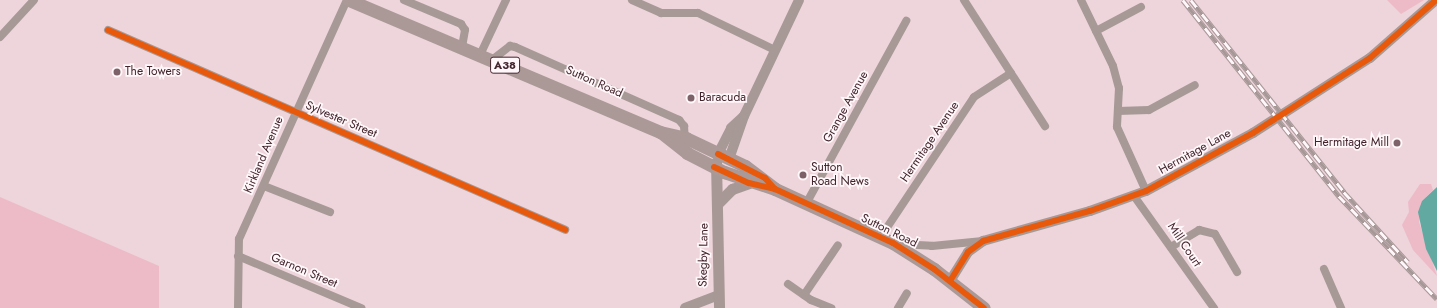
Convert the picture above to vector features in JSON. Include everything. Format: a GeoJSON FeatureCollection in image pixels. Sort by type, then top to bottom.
{"type":"FeatureCollection","features":[{"type":"Feature","properties":{"kind":"highway","name":"Sutton Road"},"geometry":{"type":"LineString","coordinates":[[348,0],[462,47],[684,143],[724,156],[765,178],[775,189]]}},
{"type":"Feature","properties":{"kind":"highway","name":"Sutton Road"},"geometry":{"type":"LineString","coordinates":[[684,143],[718,173],[749,183],[775,189],[893,243],[950,281],[984,308]]}},
{"type":"Feature","properties":{"kind":"main road","name":"Skegby Lane"},"geometry":{"type":"LineString","coordinates":[[719,308],[716,296],[718,173],[724,156]]}},
{"type":"Feature","properties":{"kind":"main road"},"geometry":{"type":"LineString","coordinates":[[718,203],[732,189],[749,183]]}},
{"type":"Feature","properties":{"kind":"street"},"geometry":{"type":"LineString","coordinates":[[0,37],[34,0]]}},
{"type":"Feature","properties":{"kind":"street","name":"Kirkland Avenue"},"geometry":{"type":"LineString","coordinates":[[238,308],[238,256],[240,239],[348,0]]}},
{"type":"Feature","properties":{"kind":"street"},"geometry":{"type":"LineString","coordinates":[[404,0],[461,24],[465,30],[462,47]]}},
{"type":"Feature","properties":{"kind":"street"},"geometry":{"type":"LineString","coordinates":[[480,55],[506,0]]}},
{"type":"Feature","properties":{"kind":"street"},"geometry":{"type":"LineString","coordinates":[[632,0],[661,13],[698,13],[775,50]]}},
{"type":"Feature","properties":{"kind":"street"},"geometry":{"type":"LineString","coordinates":[[724,156],[731,128],[744,116],[798,0]]}},
{"type":"Feature","properties":{"kind":"street"},"geometry":{"type":"LineString","coordinates":[[964,0],[1045,126]]}},
{"type":"Feature","properties":{"kind":"street"},"geometry":{"type":"LineString","coordinates":[[1081,0],[1115,73],[1118,127],[1123,146],[1146,191]]}},
{"type":"Feature","properties":{"kind":"street","name":"Hermitage Lane"},"geometry":{"type":"LineString","coordinates":[[893,243],[932,246],[983,241],[1134,196],[1146,191],[1252,133],[1332,84],[1370,58],[1436,0]]}},
{"type":"Feature","properties":{"kind":"street"},"geometry":{"type":"LineString","coordinates":[[1096,31],[1141,8]]}},
{"type":"Feature","properties":{"kind":"street","name":"Grange Avenue"},"geometry":{"type":"LineString","coordinates":[[806,204],[906,21]]}},
{"type":"Feature","properties":{"kind":"street","name":"Sylvester Street"},"geometry":{"type":"LineString","coordinates":[[108,30],[565,230]]}},
{"type":"Feature","properties":{"kind":"street","name":"Sutton Road"},"geometry":{"type":"LineString","coordinates":[[492,60],[510,46],[515,47],[679,120],[684,143]]}},
{"type":"Feature","properties":{"kind":"street","name":"Hermitage Avenue"},"geometry":{"type":"LineString","coordinates":[[880,238],[974,97],[1011,73]]}},
{"type":"Feature","properties":{"kind":"street"},"geometry":{"type":"LineString","coordinates":[[1118,111],[1149,110],[1195,85]]}},
{"type":"Feature","properties":{"kind":"street"},"geometry":{"type":"LineString","coordinates":[[264,186],[330,212]]}},
{"type":"Feature","properties":{"kind":"street","name":"Mill Court"},"geometry":{"type":"LineString","coordinates":[[1134,196],[1214,308]]}},
{"type":"Feature","properties":{"kind":"street"},"geometry":{"type":"LineString","coordinates":[[1171,247],[1199,230],[1215,234],[1238,272]]}},
{"type":"Feature","properties":{"kind":"street","name":"Hermitage Lane"},"geometry":{"type":"LineString","coordinates":[[950,281],[968,252],[983,241]]}},
{"type":"Feature","properties":{"kind":"street"},"geometry":{"type":"LineString","coordinates":[[804,295],[838,245]]}},
{"type":"Feature","properties":{"kind":"street","name":"Garnon Street"},"geometry":{"type":"LineString","coordinates":[[238,256],[362,308]]}},
{"type":"Feature","properties":{"kind":"street"},"geometry":{"type":"LineString","coordinates":[[1324,269],[1341,308]]}},
{"type":"Feature","properties":{"kind":"street"},"geometry":{"type":"LineString","coordinates":[[788,284],[804,295],[831,308]]}},
{"type":"Feature","properties":{"kind":"street"},"geometry":{"type":"LineString","coordinates":[[898,308],[907,293]]}},
{"type":"Feature","properties":{"kind":"street"},"geometry":{"type":"LineString","coordinates":[[685,308],[716,296]]}},
{"type":"Feature","properties":{"kind":"shaded area"},"geometry":{"type":"Polygon","coordinates":[[[1387,0],[1424,0],[1401,14],[1387,0]]]}},
{"type":"Feature","properties":{"kind":"shaded area"},"geometry":{"type":"Polygon","coordinates":[[[1420,184],[1431,184],[1433,190],[1422,201],[1419,222],[1437,276],[1413,250],[1402,225],[1409,212],[1408,202],[1420,184]]]}},
{"type":"Feature","properties":{"kind":"shaded area"},"geometry":{"type":"Polygon","coordinates":[[[1437,187],[1437,271],[1426,249],[1418,212],[1422,201],[1437,187]]]}},
{"type":"Feature","properties":{"kind":"shaded area"},"geometry":{"type":"Polygon","coordinates":[[[0,197],[159,266],[159,308],[0,308],[0,197]]]}},
{"type":"Feature","properties":{"kind":"railway"},"geometry":{"type":"LineString","coordinates":[[1183,0],[1339,196],[1437,299]]}},
{"type":"Feature","properties":{"kind":"railway"},"geometry":{"type":"LineString","coordinates":[[1191,0],[1344,192],[1408,262]]}},
{"type":"Feature","properties":{"kind":"cycle path"},"geometry":{"type":"LineString","coordinates":[[950,281],[968,252],[983,241],[1090,211],[1146,191],[1253,133],[1370,58],[1436,0]]}},
{"type":"Feature","properties":{"kind":"cycle path"},"geometry":{"type":"LineString","coordinates":[[108,30],[565,230]]}},
{"type":"Feature","properties":{"kind":"cycle path"},"geometry":{"type":"LineString","coordinates":[[718,154],[765,178],[775,189]]}},
{"type":"Feature","properties":{"kind":"cycle path"},"geometry":{"type":"LineString","coordinates":[[714,167],[749,183],[775,189],[893,243],[934,269],[984,308]]}},
{"type":"Feature","properties":{"kind":"place","name":"The Towers"},"geometry":{"type":"Point","coordinates":[117,72]}},
{"type":"Feature","properties":{"kind":"place","name":"Baracuda"},"geometry":{"type":"Point","coordinates":[691,98]}},
{"type":"Feature","properties":{"kind":"place","name":"Hermitage Mill"},"geometry":{"type":"Point","coordinates":[1397,143]}},
{"type":"Feature","properties":{"kind":"place","name":"Sutton Road News"},"geometry":{"type":"Point","coordinates":[803,175]}}]}
